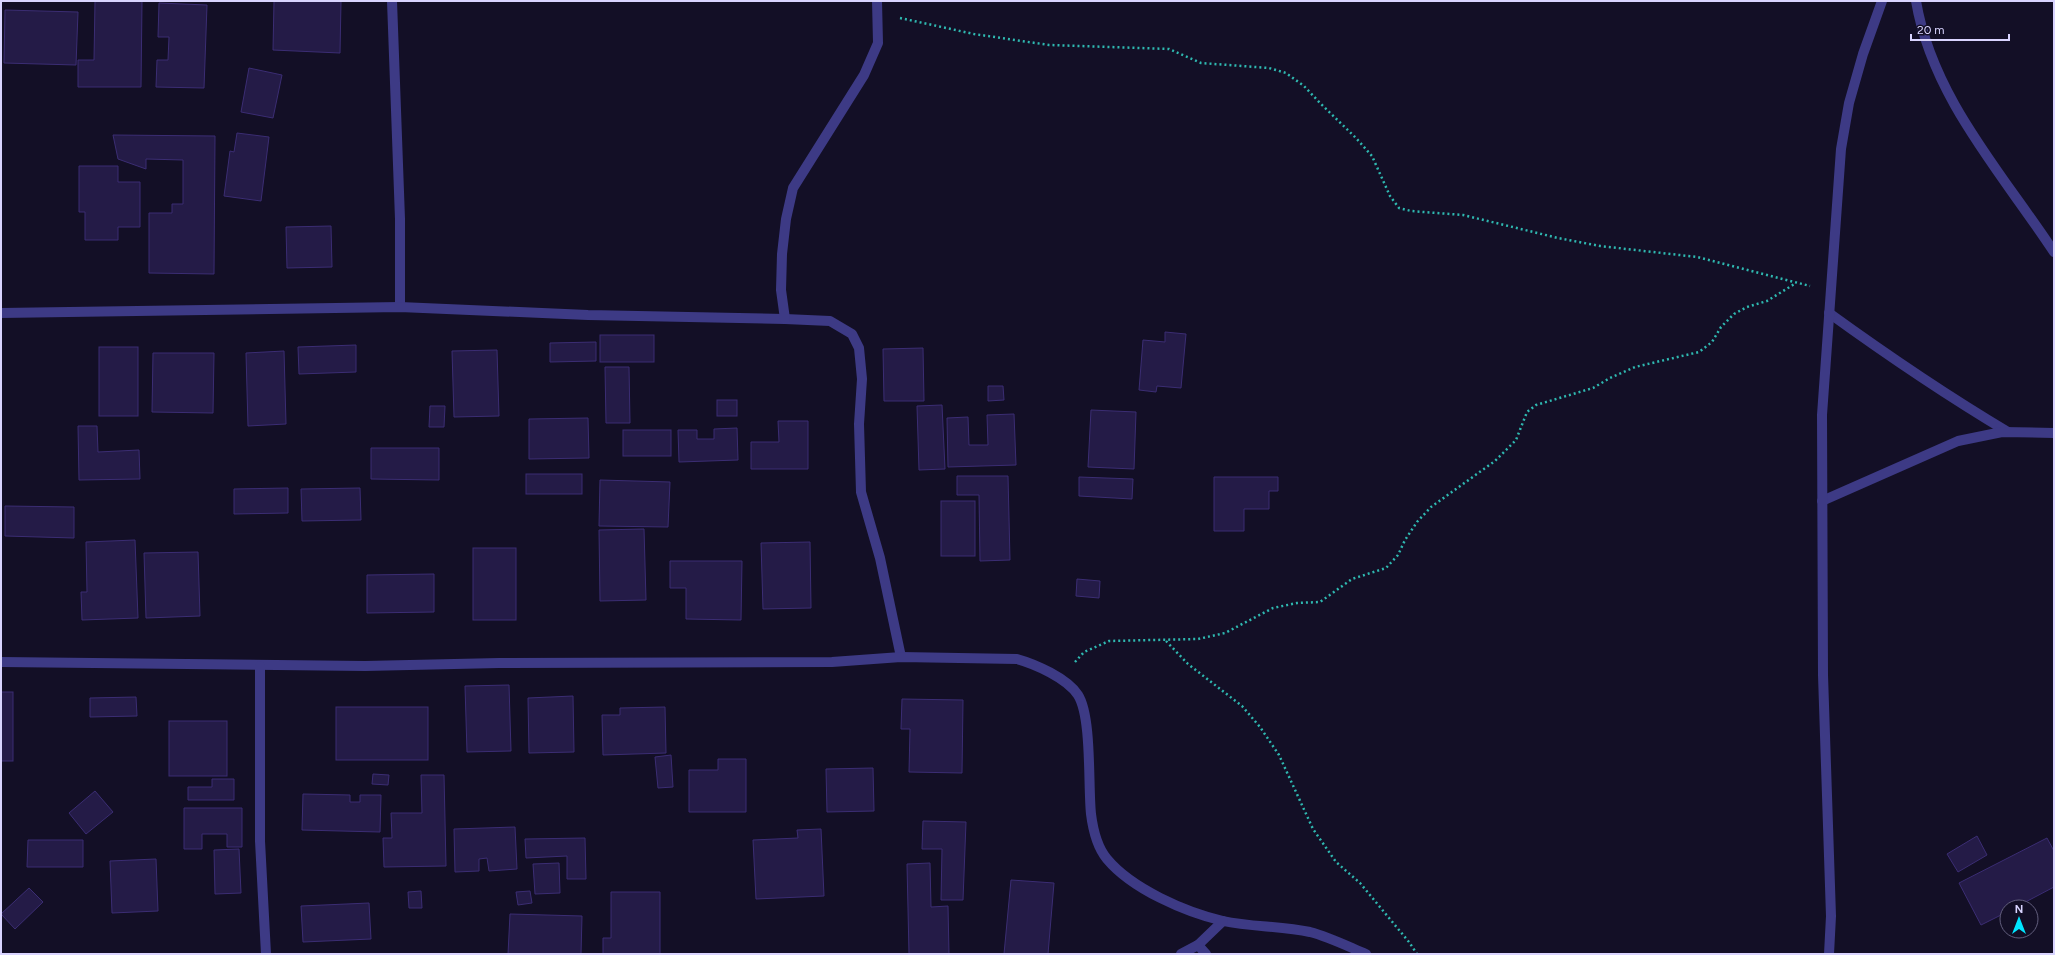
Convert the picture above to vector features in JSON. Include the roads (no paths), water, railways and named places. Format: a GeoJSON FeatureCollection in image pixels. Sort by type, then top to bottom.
{"type":"FeatureCollection","features":[{"type":"Feature","properties":{"kind":"street"},"geometry":{"type":"LineString","coordinates":[[392,1],[400,219],[400,307]]}},
{"type":"Feature","properties":{"kind":"street"},"geometry":{"type":"LineString","coordinates":[[784,319],[781,290],[782,254],[786,219],[793,188],[864,75],[878,43],[877,1]]}},
{"type":"Feature","properties":{"kind":"street"},"geometry":{"type":"LineString","coordinates":[[1828,954],[1831,916],[1823,675],[1822,415],[1842,142],[1849,103],[1863,54],[1882,1]]}},
{"type":"Feature","properties":{"kind":"street"},"geometry":{"type":"LineString","coordinates":[[1916,1],[1920,28],[1933,64],[1981,147],[2054,252]]}},
{"type":"Feature","properties":{"kind":"street"},"geometry":{"type":"LineString","coordinates":[[1,313],[400,307],[588,315],[830,321],[852,334],[859,348],[862,379],[859,424],[862,492],[880,558],[901,657]]}},
{"type":"Feature","properties":{"kind":"street"},"geometry":{"type":"LineString","coordinates":[[1829,313],[1902,366],[2008,432]]}},
{"type":"Feature","properties":{"kind":"street"},"geometry":{"type":"LineString","coordinates":[[1822,501],[1958,441],[2008,432],[2054,433]]}},
{"type":"Feature","properties":{"kind":"street"},"geometry":{"type":"LineString","coordinates":[[1,662],[260,666],[832,662],[901,657],[1016,659],[1031,663],[1060,678],[1078,694],[1085,719],[1092,821],[1096,839],[1105,858],[1121,874],[1163,899],[1222,921],[1290,928],[1330,939],[1366,954]]}},
{"type":"Feature","properties":{"kind":"street"},"geometry":{"type":"LineString","coordinates":[[260,666],[260,841],[266,954]]}},
{"type":"Feature","properties":{"kind":"street"},"geometry":{"type":"LineString","coordinates":[[1181,954],[1198,945],[1222,921]]}},
{"type":"Feature","properties":{"kind":"street"},"geometry":{"type":"LineString","coordinates":[[1198,945],[1206,954]]}}]}
